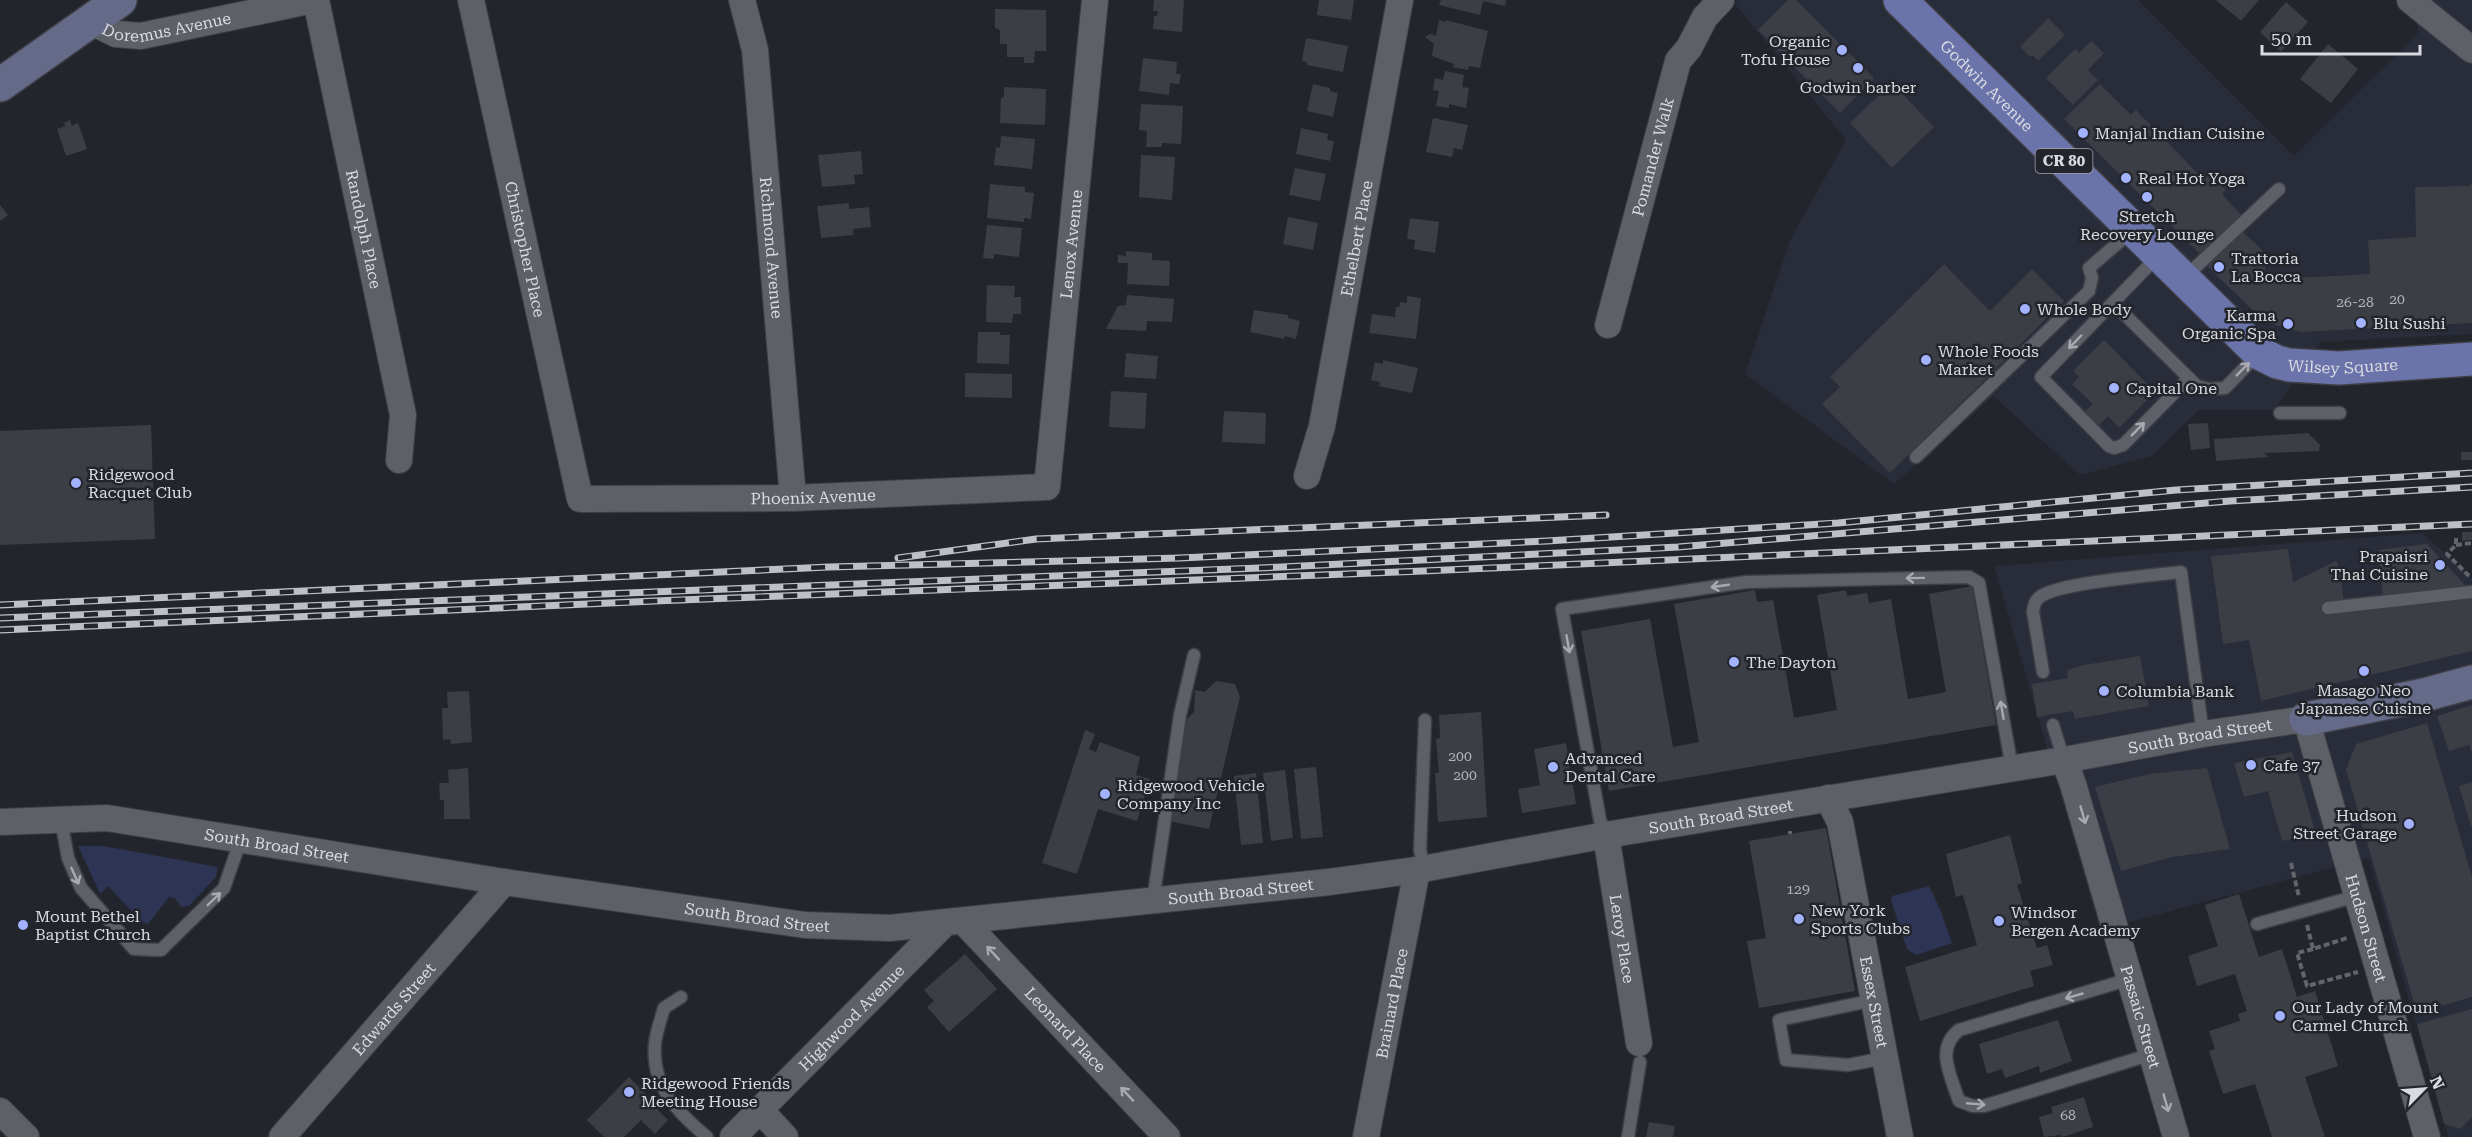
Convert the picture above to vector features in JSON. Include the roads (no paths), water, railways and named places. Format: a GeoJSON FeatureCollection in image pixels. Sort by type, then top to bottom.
{"type":"FeatureCollection","features":[{"type":"Feature","properties":{"kind":"main road","name":"Godwin Avenue"},"geometry":{"type":"LineString","coordinates":[[1900,0],[2134,229],[2226,323]]}},
{"type":"Feature","properties":{"kind":"main road","name":"Wilsey Square"},"geometry":{"type":"LineString","coordinates":[[2226,323],[2259,353],[2289,365],[2339,368],[2472,359]]}},
{"type":"Feature","properties":{"kind":"street"},"geometry":{"type":"LineString","coordinates":[[0,85],[120,0]]}},
{"type":"Feature","properties":{"kind":"street","name":"Doremus Avenue"},"geometry":{"type":"LineString","coordinates":[[92,22],[116,34],[141,36],[315,0]]}},
{"type":"Feature","properties":{"kind":"street","name":"Randolph Place"},"geometry":{"type":"LineString","coordinates":[[315,0],[403,415],[399,460]]}},
{"type":"Feature","properties":{"kind":"street","name":"Christopher Place"},"geometry":{"type":"LineString","coordinates":[[471,0],[580,499]]}},
{"type":"Feature","properties":{"kind":"street","name":"Richmond Avenue"},"geometry":{"type":"LineString","coordinates":[[742,0],[755,50],[793,498]]}},
{"type":"Feature","properties":{"kind":"street","name":"Lenox Avenue"},"geometry":{"type":"LineString","coordinates":[[1047,487],[1095,0]]}},
{"type":"Feature","properties":{"kind":"street","name":"Ethelbert Place"},"geometry":{"type":"LineString","coordinates":[[1306,476],[1322,426],[1400,0]]}},
{"type":"Feature","properties":{"kind":"street","name":"Pomander Walk"},"geometry":{"type":"LineString","coordinates":[[1608,325],[1678,61],[1689,48],[1705,17],[1721,0]]}},
{"type":"Feature","properties":{"kind":"street"},"geometry":{"type":"LineString","coordinates":[[2410,0],[2472,50]]}},
{"type":"Feature","properties":{"kind":"street","name":"Phoenix Avenue"},"geometry":{"type":"LineString","coordinates":[[580,499],[793,498],[1047,487]]}},
{"type":"Feature","properties":{"kind":"street","name":"South Broad Street"},"geometry":{"type":"LineString","coordinates":[[0,822],[107,818],[504,882],[805,925],[890,928],[1153,901],[1421,869],[1606,835],[2064,760],[2203,734],[2306,720],[2472,682]]}},
{"type":"Feature","properties":{"kind":"street","name":"Hudson Street"},"geometry":{"type":"LineString","coordinates":[[2306,720],[2427,1137]]}},
{"type":"Feature","properties":{"kind":"street","name":"Passaic Street"},"geometry":{"type":"LineString","coordinates":[[2064,760],[2176,1137]]}},
{"type":"Feature","properties":{"kind":"street","name":"Essex Street"},"geometry":{"type":"LineString","coordinates":[[1828,798],[1840,822],[1900,1137]]}},
{"type":"Feature","properties":{"kind":"street","name":"Leroy Place"},"geometry":{"type":"LineString","coordinates":[[1606,835],[1639,1053]]}},
{"type":"Feature","properties":{"kind":"street","name":"Brainard Place"},"geometry":{"type":"LineString","coordinates":[[1367,1137],[1421,869]]}},
{"type":"Feature","properties":{"kind":"street","name":"Edwards Street"},"geometry":{"type":"LineString","coordinates":[[282,1137],[504,882]]}},
{"type":"Feature","properties":{"kind":"street","name":"Highwood Avenue"},"geometry":{"type":"LineString","coordinates":[[733,1137],[954,923]]}},
{"type":"Feature","properties":{"kind":"street","name":"Leonard Place"},"geometry":{"type":"LineString","coordinates":[[954,923],[1167,1137]]}},
{"type":"Feature","properties":{"kind":"street"},"geometry":{"type":"LineString","coordinates":[[0,1111],[26,1137]]}},
{"type":"Feature","properties":{"kind":"street"},"geometry":{"type":"LineString","coordinates":[[761,1111],[785,1137]]}},
{"type":"Feature","properties":{"kind":"street"},"geometry":{"type":"LineString","coordinates":[[1355,1137],[1367,1137]]}},
{"type":"Feature","properties":{"kind":"lane"},"geometry":{"type":"LineString","coordinates":[[2183,279],[2279,189]]}},
{"type":"Feature","properties":{"kind":"lane"},"geometry":{"type":"LineString","coordinates":[[1916,457],[2089,291],[2092,278],[2089,268],[2134,229]]}},
{"type":"Feature","properties":{"kind":"lane"},"geometry":{"type":"LineString","coordinates":[[2159,255],[2041,377],[2109,446],[2114,447],[2123,445],[2189,378]]}},
{"type":"Feature","properties":{"kind":"lane"},"geometry":{"type":"LineString","coordinates":[[2113,303],[2198,386],[2225,388],[2259,353]]}},
{"type":"Feature","properties":{"kind":"lane"},"geometry":{"type":"LineString","coordinates":[[2280,413],[2340,413]]}},
{"type":"Feature","properties":{"kind":"lane"},"geometry":{"type":"LineString","coordinates":[[2043,672],[2033,612],[2038,598],[2065,588],[2181,572],[2203,734]]}},
{"type":"Feature","properties":{"kind":"lane"},"geometry":{"type":"LineString","coordinates":[[1606,835],[1600,820],[1562,609],[1746,582],[1969,577],[1979,583],[2012,768]]}},
{"type":"Feature","properties":{"kind":"lane"},"geometry":{"type":"LineString","coordinates":[[2328,608],[2471,592]]}},
{"type":"Feature","properties":{"kind":"lane"},"geometry":{"type":"LineString","coordinates":[[1153,901],[1180,715],[1194,655]]}},
{"type":"Feature","properties":{"kind":"lane"},"geometry":{"type":"LineString","coordinates":[[1421,869],[1425,720]]}},
{"type":"Feature","properties":{"kind":"lane"},"geometry":{"type":"LineString","coordinates":[[2053,725],[2064,760]]}},
{"type":"Feature","properties":{"kind":"lane"},"geometry":{"type":"LineString","coordinates":[[61,820],[68,858],[81,888],[134,949],[161,950],[224,888],[241,839]]}},
{"type":"Feature","properties":{"kind":"lane"},"geometry":{"type":"LineString","coordinates":[[2257,924],[2357,896]]}},
{"type":"Feature","properties":{"kind":"lane"},"geometry":{"type":"LineString","coordinates":[[2130,979],[1959,1029],[1946,1045],[1946,1056],[1959,1101],[1973,1106],[1983,1106],[2152,1054]]}},
{"type":"Feature","properties":{"kind":"lane"},"geometry":{"type":"LineString","coordinates":[[681,998],[664,1008],[655,1044],[657,1074],[670,1102],[687,1121],[707,1137]]}},
{"type":"Feature","properties":{"kind":"lane"},"geometry":{"type":"LineString","coordinates":[[1874,1000],[1779,1020],[1786,1060],[1848,1065],[1885,1058]]}},
{"type":"Feature","properties":{"kind":"lane"},"geometry":{"type":"LineString","coordinates":[[1628,1137],[1639,1053]]}},
{"type":"Feature","properties":{"kind":"railway"},"geometry":{"type":"LineString","coordinates":[[0,605],[829,567],[1180,558],[1547,541],[1838,523],[2176,490],[2472,473]]}},
{"type":"Feature","properties":{"kind":"railway"},"geometry":{"type":"LineString","coordinates":[[0,618],[1282,567],[1678,547],[2230,501],[2472,487]]}},
{"type":"Feature","properties":{"kind":"railway"},"geometry":{"type":"LineString","coordinates":[[898,558],[1036,539],[1606,515]]}},
{"type":"Feature","properties":{"kind":"railway"},"geometry":{"type":"LineString","coordinates":[[0,630],[655,601],[1423,571],[2472,524]]}},
{"type":"Feature","properties":{"kind":"place","name":"Organic Tofu House"},"geometry":{"type":"Point","coordinates":[1842,50]}},
{"type":"Feature","properties":{"kind":"place","name":"Godwin barber"},"geometry":{"type":"Point","coordinates":[1858,68]}},
{"type":"Feature","properties":{"kind":"place","name":"Manjal Indian Cuisine"},"geometry":{"type":"Point","coordinates":[2083,133]}},
{"type":"Feature","properties":{"kind":"place","name":"Real Hot Yoga"},"geometry":{"type":"Point","coordinates":[2126,178]}},
{"type":"Feature","properties":{"kind":"place","name":"Stretch Recovery Lounge"},"geometry":{"type":"Point","coordinates":[2147,197]}},
{"type":"Feature","properties":{"kind":"place","name":"Trattoria La Bocca"},"geometry":{"type":"Point","coordinates":[2219,267]}},
{"type":"Feature","properties":{"kind":"place","name":"Whole Body"},"geometry":{"type":"Point","coordinates":[2025,309]}},
{"type":"Feature","properties":{"kind":"place","name":"Blu Sushi"},"geometry":{"type":"Point","coordinates":[2361,323]}},
{"type":"Feature","properties":{"kind":"place","name":"Karma Organic Spa"},"geometry":{"type":"Point","coordinates":[2288,324]}},
{"type":"Feature","properties":{"kind":"place","name":"Whole Foods Market"},"geometry":{"type":"Point","coordinates":[1926,360]}},
{"type":"Feature","properties":{"kind":"place","name":"Capital One"},"geometry":{"type":"Point","coordinates":[2114,388]}},
{"type":"Feature","properties":{"kind":"place","name":"Ridgewood Racquet Club"},"geometry":{"type":"Point","coordinates":[76,483]}},
{"type":"Feature","properties":{"kind":"place","name":"Prapaisri Thai Cuisine"},"geometry":{"type":"Point","coordinates":[2440,565]}},
{"type":"Feature","properties":{"kind":"place","name":"The Dayton"},"geometry":{"type":"Point","coordinates":[1734,662]}},
{"type":"Feature","properties":{"kind":"place","name":"Masago Neo Japanese Cuisine"},"geometry":{"type":"Point","coordinates":[2364,671]}},
{"type":"Feature","properties":{"kind":"place","name":"Columbia Bank"},"geometry":{"type":"Point","coordinates":[2104,691]}},
{"type":"Feature","properties":{"kind":"place","name":"Cafe 37"},"geometry":{"type":"Point","coordinates":[2251,765]}},
{"type":"Feature","properties":{"kind":"place","name":"Advanced Dental Care"},"geometry":{"type":"Point","coordinates":[1553,767]}},
{"type":"Feature","properties":{"kind":"place","name":"Ridgewood Vehicle Company Inc"},"geometry":{"type":"Point","coordinates":[1105,794]}},
{"type":"Feature","properties":{"kind":"place","name":"Hudson Street Garage"},"geometry":{"type":"Point","coordinates":[2409,824]}},
{"type":"Feature","properties":{"kind":"place","name":"New York Sports Clubs"},"geometry":{"type":"Point","coordinates":[1799,919]}},
{"type":"Feature","properties":{"kind":"place","name":"Windsor Bergen Academy"},"geometry":{"type":"Point","coordinates":[1999,921]}},
{"type":"Feature","properties":{"kind":"place","name":"Mount Bethel Baptist Church"},"geometry":{"type":"Point","coordinates":[23,925]}},
{"type":"Feature","properties":{"kind":"place","name":"Our Lady of Mount Carmel Church"},"geometry":{"type":"Point","coordinates":[2280,1016]}},
{"type":"Feature","properties":{"kind":"place","name":"Ridgewood Friends Meeting House"},"geometry":{"type":"Point","coordinates":[629,1092]}}]}
